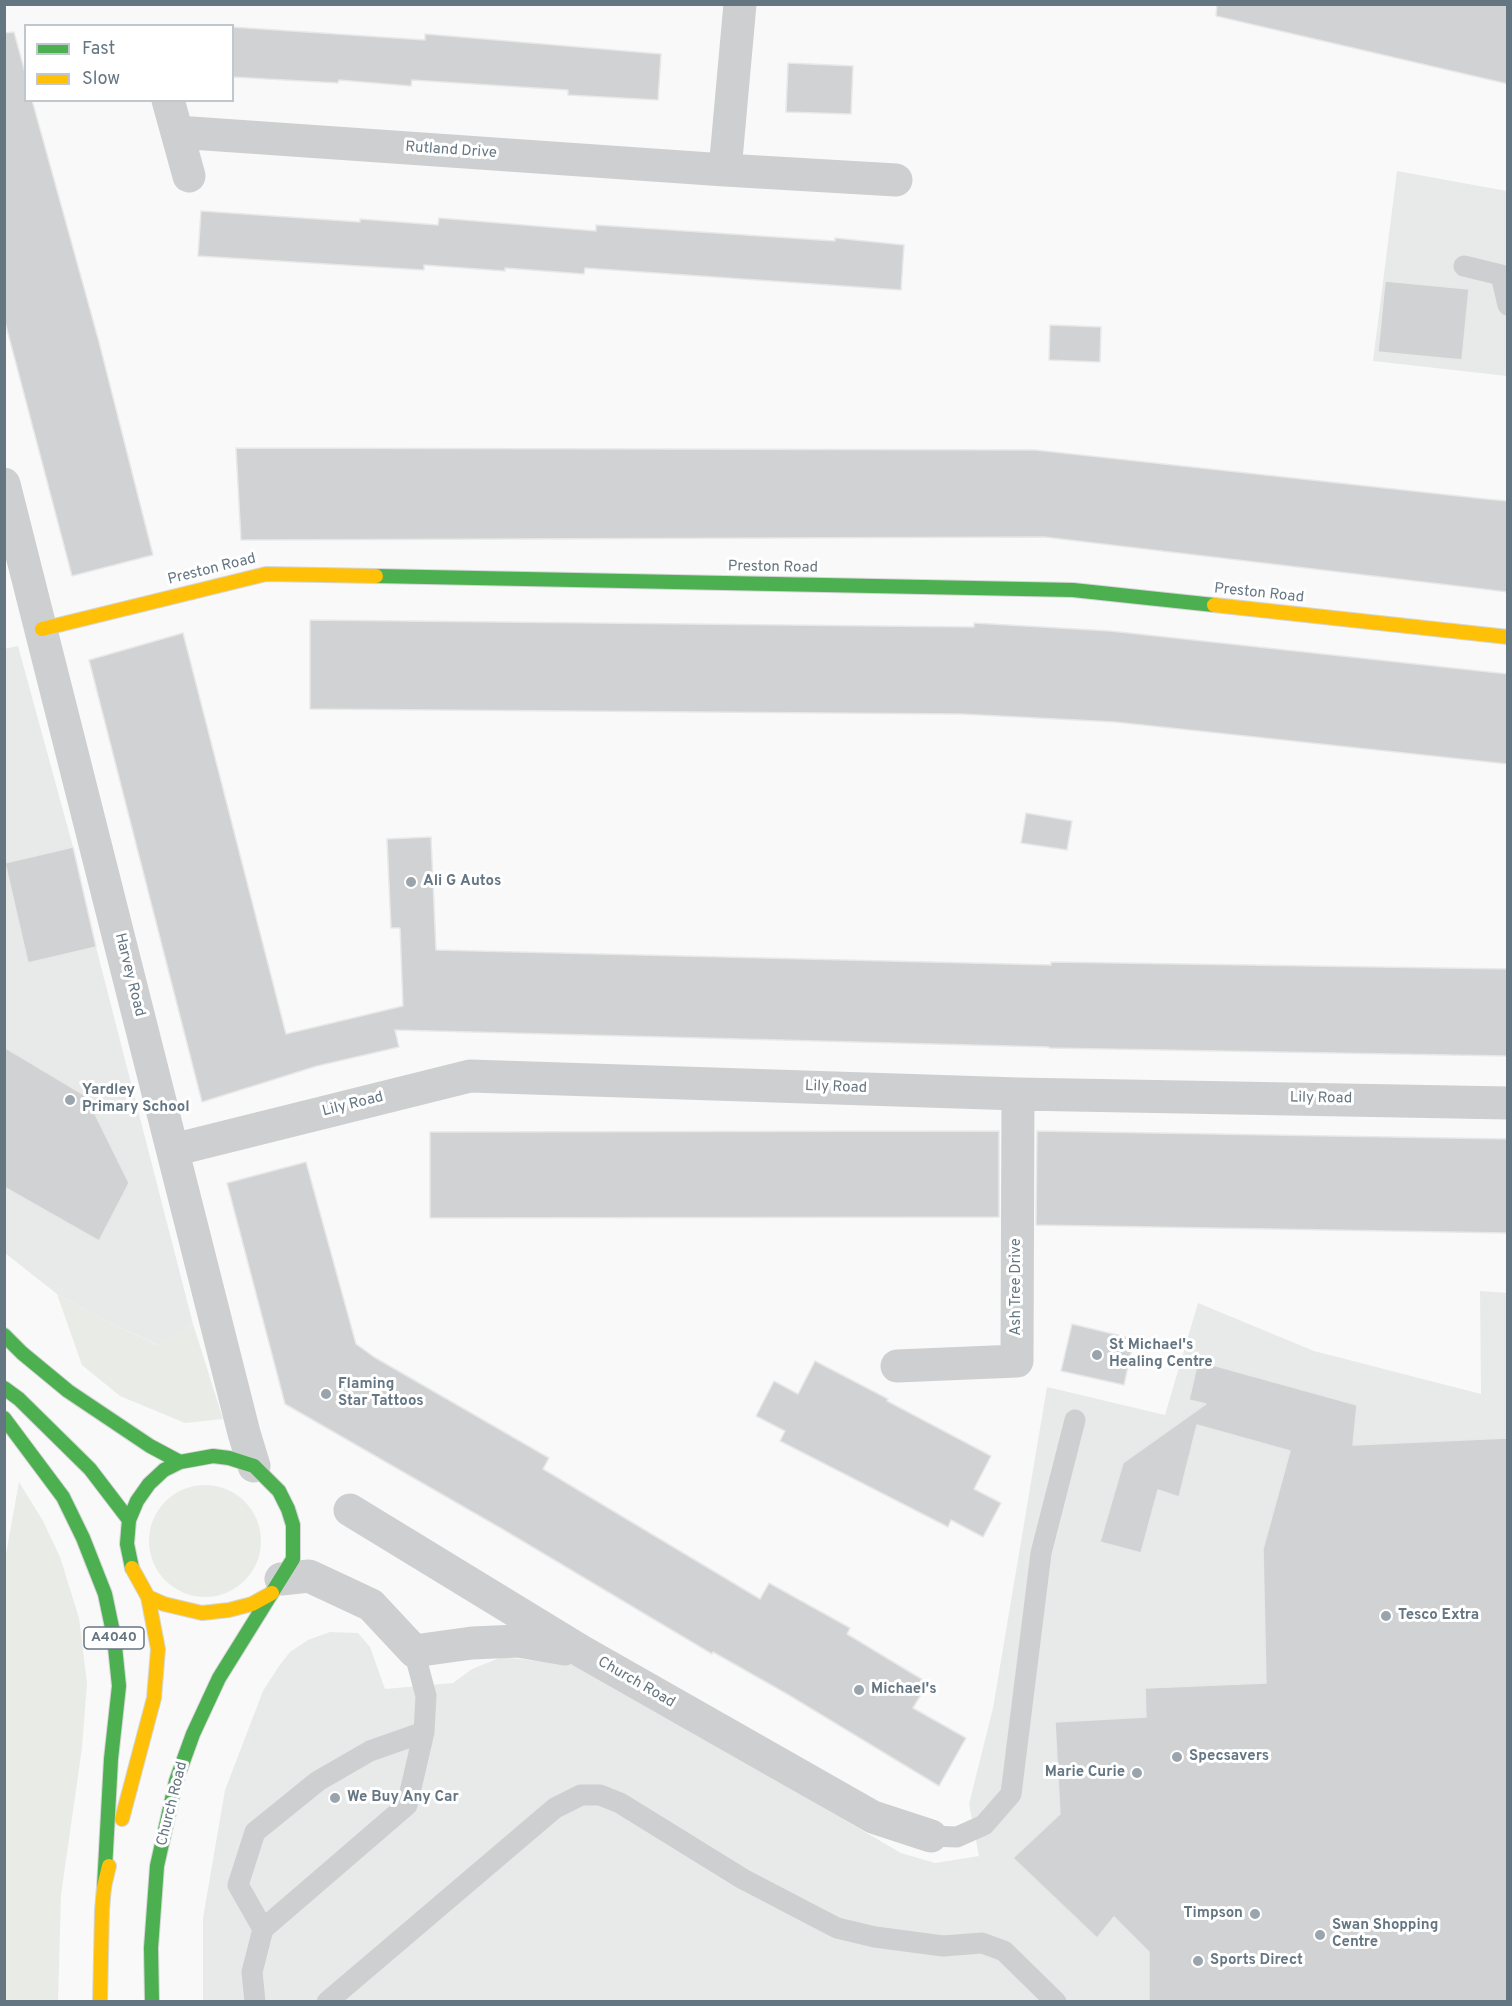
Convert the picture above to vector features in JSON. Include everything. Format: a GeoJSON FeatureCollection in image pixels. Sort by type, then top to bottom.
{"type":"FeatureCollection","features":[{"type":"Feature","properties":{"kind":"main road","name":"Preston Road"},"geometry":{"type":"LineString","coordinates":[[42,629],[266,574],[1073,590],[1508,637]]}},
{"type":"Feature","properties":{"kind":"main road"},"geometry":{"type":"LineString","coordinates":[[4,1335],[68,1391],[141,1440],[180,1462]]}},
{"type":"Feature","properties":{"kind":"main road"},"geometry":{"type":"LineString","coordinates":[[4,1388],[19,1399],[90,1469],[129,1520]]}},
{"type":"Feature","properties":{"kind":"main road","name":"A4040"},"geometry":{"type":"LineString","coordinates":[[4,1418],[63,1497],[83,1538],[105,1594],[114,1637],[119,1686],[111,1759],[100,2001]]}},
{"type":"Feature","properties":{"kind":"main road","name":"A4040"},"geometry":{"type":"LineString","coordinates":[[104,1887],[154,1698],[158,1648],[148,1597],[133,1572],[127,1544],[129,1520],[148,1484],[164,1470],[194,1458],[213,1456],[229,1458],[255,1466],[279,1491],[293,1526],[293,1559],[277,1586]]}},
{"type":"Feature","properties":{"kind":"main road"},"geometry":{"type":"LineString","coordinates":[[148,1597],[164,1604],[202,1613],[229,1610],[252,1604],[277,1586]]}},
{"type":"Feature","properties":{"kind":"main road","name":"Church Road"},"geometry":{"type":"LineString","coordinates":[[152,2001],[151,1948],[157,1866],[176,1781],[193,1734],[219,1678],[277,1586]]}},
{"type":"Feature","properties":{"kind":"street"},"geometry":{"type":"LineString","coordinates":[[725,170],[740,4]]}},
{"type":"Feature","properties":{"kind":"street"},"geometry":{"type":"LineString","coordinates":[[169,102],[189,176]]}},
{"type":"Feature","properties":{"kind":"street","name":"Rutland Drive"},"geometry":{"type":"LineString","coordinates":[[177,132],[896,180]]}},
{"type":"Feature","properties":{"kind":"street","name":"Harvey Road"},"geometry":{"type":"LineString","coordinates":[[4,484],[244,1433],[255,1466]]}},
{"type":"Feature","properties":{"kind":"street","name":"Lily Road"},"geometry":{"type":"LineString","coordinates":[[173,1150],[470,1076],[1018,1094],[1508,1103]]}},
{"type":"Feature","properties":{"kind":"street","name":"Ash Tree Drive"},"geometry":{"type":"LineString","coordinates":[[897,1366],[1017,1361],[1018,1094]]}},
{"type":"Feature","properties":{"kind":"street","name":"Church Road"},"geometry":{"type":"LineString","coordinates":[[350,1510],[581,1652],[873,1817],[931,1836]]}},
{"type":"Feature","properties":{"kind":"street"},"geometry":{"type":"LineString","coordinates":[[277,1586],[309,1576],[371,1605],[414,1651],[472,1643],[518,1641],[581,1652]]}},
{"type":"Feature","properties":{"kind":"lane"},"geometry":{"type":"LineString","coordinates":[[1464,266],[1501,275],[1508,305]]}},
{"type":"Feature","properties":{"kind":"lane"},"geometry":{"type":"LineString","coordinates":[[931,1836],[957,1837],[984,1825],[1011,1794],[1024,1672],[1041,1553],[1075,1420]]}},
{"type":"Feature","properties":{"kind":"lane"},"geometry":{"type":"LineString","coordinates":[[4,1437],[28,1448]]}},
{"type":"Feature","properties":{"kind":"lane"},"geometry":{"type":"LineString","coordinates":[[255,2001],[252,1972],[263,1929],[407,1805],[424,1732],[426,1696],[414,1651]]}},
{"type":"Feature","properties":{"kind":"lane"},"geometry":{"type":"LineString","coordinates":[[263,1929],[238,1886],[255,1832],[318,1780],[370,1751],[424,1732]]}},
{"type":"Feature","properties":{"kind":"lane"},"geometry":{"type":"LineString","coordinates":[[327,2001],[555,1808],[581,1795],[600,1795],[620,1803],[743,1880],[837,1928],[875,1937],[943,1946],[982,1942],[1005,1951],[1056,2001]]}},
{"type":"Feature","properties":{"kind":"shaded area"},"geometry":{"type":"Polygon","coordinates":[[[1397,171],[1507,191],[1507,376],[1373,361],[1397,171]]]}},
{"type":"Feature","properties":{"kind":"shaded area","name":"Yardley Primary School"},"geometry":{"type":"Polygon","coordinates":[[[18,646],[73,847],[96,947],[193,1324],[159,1345],[57,1294],[5,1253],[4,649],[18,646]]]}},
{"type":"Feature","properties":{"kind":"shaded area"},"geometry":{"type":"Polygon","coordinates":[[[1480,1291],[1507,1293],[1507,2001],[203,2002],[203,1918],[225,1790],[263,1691],[290,1652],[308,1640],[330,1632],[358,1633],[370,1647],[385,1689],[453,1683],[472,1669],[502,1657],[581,1666],[901,1853],[935,1863],[979,1856],[969,1804],[993,1708],[1047,1387],[1165,1415],[1198,1303],[1314,1351],[1481,1394],[1480,1291]]]}},
{"type":"Feature","properties":{"kind":"shaded area"},"geometry":{"type":"Polygon","coordinates":[[[57,1294],[158,1345],[193,1324],[223,1419],[185,1423],[120,1396],[82,1365],[57,1294]]]}},
{"type":"Feature","properties":{"kind":"shaded area"},"geometry":{"type":"Polygon","coordinates":[[[19,1482],[43,1521],[60,1557],[79,1618],[87,1683],[82,1748],[61,1895],[58,2001],[5,2001],[4,1565],[19,1482]]]}},
{"type":"Feature","properties":{"kind":"shaded area"},"geometry":{"type":"Polygon","coordinates":[[[205,1485],[226,1490],[244,1502],[256,1520],[261,1541],[256,1562],[244,1580],[226,1592],[205,1597],[184,1592],[166,1580],[154,1562],[149,1541],[154,1520],[166,1502],[184,1490],[205,1485]]]}},
{"type":"Feature","properties":{"kind":"building"},"geometry":{"type":"Polygon","coordinates":[[[1217,4],[1508,4],[1508,84],[1216,16],[1217,4]]]}},
{"type":"Feature","properties":{"kind":"building"},"geometry":{"type":"Polygon","coordinates":[[[234,27],[425,40],[425,34],[661,54],[658,100],[568,95],[568,90],[412,80],[411,86],[339,80],[338,83],[234,77],[234,27]]]}},
{"type":"Feature","properties":{"kind":"building"},"geometry":{"type":"Polygon","coordinates":[[[14,32],[24,69],[24,102],[33,102],[99,342],[153,555],[72,576],[4,318],[4,33],[14,32]]]}},
{"type":"Feature","properties":{"kind":"building"},"geometry":{"type":"Polygon","coordinates":[[[788,63],[853,66],[851,114],[786,112],[788,63]]]}},
{"type":"Feature","properties":{"kind":"building"},"geometry":{"type":"Polygon","coordinates":[[[201,211],[438,225],[439,218],[596,231],[596,225],[835,241],[835,238],[904,245],[901,290],[585,268],[584,274],[424,265],[424,270],[198,256],[201,211]]]}},
{"type":"Feature","properties":{"kind":"building"},"geometry":{"type":"Polygon","coordinates":[[[1385,281],[1469,289],[1462,360],[1378,352],[1385,281]]]}},
{"type":"Feature","properties":{"kind":"building"},"geometry":{"type":"Polygon","coordinates":[[[1050,325],[1101,327],[1100,362],[1049,360],[1050,325]]]}},
{"type":"Feature","properties":{"kind":"building"},"geometry":{"type":"Polygon","coordinates":[[[236,448],[1035,450],[1508,501],[1508,592],[1044,537],[241,540],[236,448]]]}},
{"type":"Feature","properties":{"kind":"building"},"geometry":{"type":"Polygon","coordinates":[[[310,620],[974,627],[974,623],[1110,631],[1508,674],[1508,764],[1115,722],[961,714],[310,709],[310,620]]]}},
{"type":"Feature","properties":{"kind":"building"},"geometry":{"type":"Polygon","coordinates":[[[183,633],[286,1034],[403,1006],[400,928],[391,928],[387,839],[431,837],[436,950],[1051,965],[1051,962],[1508,969],[1508,1056],[1049,1048],[395,1030],[399,1047],[317,1066],[202,1102],[89,660],[183,633]]]}},
{"type":"Feature","properties":{"kind":"building"},"geometry":{"type":"Polygon","coordinates":[[[1026,813],[1072,821],[1067,850],[1021,843],[1026,813]]]}},
{"type":"Feature","properties":{"kind":"building"},"geometry":{"type":"Polygon","coordinates":[[[73,847],[96,947],[28,963],[5,863],[73,847]]]}},
{"type":"Feature","properties":{"kind":"building"},"geometry":{"type":"Polygon","coordinates":[[[4,1047],[86,1096],[129,1183],[99,1241],[4,1187],[4,1047]]]}},
{"type":"Feature","properties":{"kind":"building"},"geometry":{"type":"Polygon","coordinates":[[[999,1131],[999,1217],[430,1218],[430,1132],[999,1131]]]}},
{"type":"Feature","properties":{"kind":"building"},"geometry":{"type":"Polygon","coordinates":[[[1037,1131],[1508,1139],[1508,1233],[1036,1225],[1037,1131]]]}},
{"type":"Feature","properties":{"kind":"building"},"geometry":{"type":"Polygon","coordinates":[[[306,1162],[356,1344],[374,1357],[549,1458],[543,1469],[760,1599],[769,1583],[850,1628],[847,1634],[928,1683],[913,1708],[966,1738],[939,1786],[787,1694],[713,1652],[712,1654],[504,1530],[285,1404],[227,1183],[306,1162]]]}},
{"type":"Feature","properties":{"kind":"building","name":"St Michael's Healing Centre"},"geometry":{"type":"Polygon","coordinates":[[[1072,1324],[1134,1339],[1124,1385],[1061,1371],[1072,1324]]]}},
{"type":"Feature","properties":{"kind":"building"},"geometry":{"type":"Polygon","coordinates":[[[815,1361],[991,1456],[974,1489],[1001,1503],[983,1537],[951,1520],[948,1527],[780,1441],[785,1431],[756,1416],[774,1381],[798,1394],[815,1361]]]}},
{"type":"Feature","properties":{"kind":"building"},"geometry":{"type":"Polygon","coordinates":[[[1198,1361],[1357,1405],[1353,1445],[1508,1438],[1508,2001],[1149,2001],[1149,1952],[1114,1917],[1097,1938],[1013,1858],[1060,1814],[1055,1722],[1146,1717],[1145,1688],[1266,1683],[1263,1549],[1290,1451],[1197,1425],[1179,1497],[1158,1490],[1141,1553],[1100,1542],[1123,1463],[1206,1404],[1189,1400],[1198,1361]]]}},
{"type":"Feature","properties":{"kind":"traffic: fast"},"geometry":{"type":"LineString","coordinates":[[376,576],[1073,590],[1214,605]]}},
{"type":"Feature","properties":{"kind":"traffic: fast"},"geometry":{"type":"LineString","coordinates":[[4,1335],[68,1391],[150,1446],[180,1462]]}},
{"type":"Feature","properties":{"kind":"traffic: fast"},"geometry":{"type":"LineString","coordinates":[[4,1388],[19,1399],[90,1469],[129,1520]]}},
{"type":"Feature","properties":{"kind":"traffic: fast"},"geometry":{"type":"LineString","coordinates":[[4,1418],[63,1497],[83,1538],[105,1594],[114,1637],[119,1686],[111,1759],[104,1887]]}},
{"type":"Feature","properties":{"kind":"traffic: fast"},"geometry":{"type":"LineString","coordinates":[[132,1568],[127,1544],[129,1520],[137,1501],[149,1484],[164,1470],[180,1462],[213,1456],[229,1458],[254,1466],[279,1491],[288,1509],[293,1525],[293,1559],[219,1678],[193,1734],[176,1781],[157,1866],[151,1948],[152,2002]]}},
{"type":"Feature","properties":{"kind":"traffic: slow"},"geometry":{"type":"LineString","coordinates":[[42,629],[266,574],[376,576]]}},
{"type":"Feature","properties":{"kind":"traffic: slow"},"geometry":{"type":"LineString","coordinates":[[1214,605],[1508,637]]}},
{"type":"Feature","properties":{"kind":"traffic: slow"},"geometry":{"type":"LineString","coordinates":[[132,1568],[148,1597],[164,1604],[202,1613],[229,1610],[252,1604],[272,1593]]}},
{"type":"Feature","properties":{"kind":"traffic: slow"},"geometry":{"type":"LineString","coordinates":[[122,1819],[154,1698],[158,1649],[148,1597]]}},
{"type":"Feature","properties":{"kind":"traffic: slow"},"geometry":{"type":"LineString","coordinates":[[100,2002],[102,1910],[109,1866]]}},
{"type":"Feature","properties":{"kind":"place","name":"Ali G Autos"},"geometry":{"type":"Point","coordinates":[411,882]}},
{"type":"Feature","properties":{"kind":"place","name":"Yardley Primary School"},"geometry":{"type":"Point","coordinates":[70,1100]}},
{"type":"Feature","properties":{"kind":"place","name":"St Michael's Healing Centre"},"geometry":{"type":"Point","coordinates":[1097,1355]}},
{"type":"Feature","properties":{"kind":"place","name":"Flaming Star Tattoos"},"geometry":{"type":"Point","coordinates":[326,1394]}},
{"type":"Feature","properties":{"kind":"place","name":"Tesco Extra"},"geometry":{"type":"Point","coordinates":[1386,1616]}},
{"type":"Feature","properties":{"kind":"place","name":"Michael's"},"geometry":{"type":"Point","coordinates":[859,1690]}},
{"type":"Feature","properties":{"kind":"place","name":"Specsavers"},"geometry":{"type":"Point","coordinates":[1177,1757]}},
{"type":"Feature","properties":{"kind":"place","name":"Marie Curie"},"geometry":{"type":"Point","coordinates":[1137,1773]}},
{"type":"Feature","properties":{"kind":"place","name":"We Buy Any Car"},"geometry":{"type":"Point","coordinates":[335,1798]}},
{"type":"Feature","properties":{"kind":"place","name":"Timpson"},"geometry":{"type":"Point","coordinates":[1255,1914]}},
{"type":"Feature","properties":{"kind":"place","name":"Swan Shopping Centre"},"geometry":{"type":"Point","coordinates":[1320,1935]}},
{"type":"Feature","properties":{"kind":"place","name":"Sports Direct"},"geometry":{"type":"Point","coordinates":[1198,1961]}}]}
